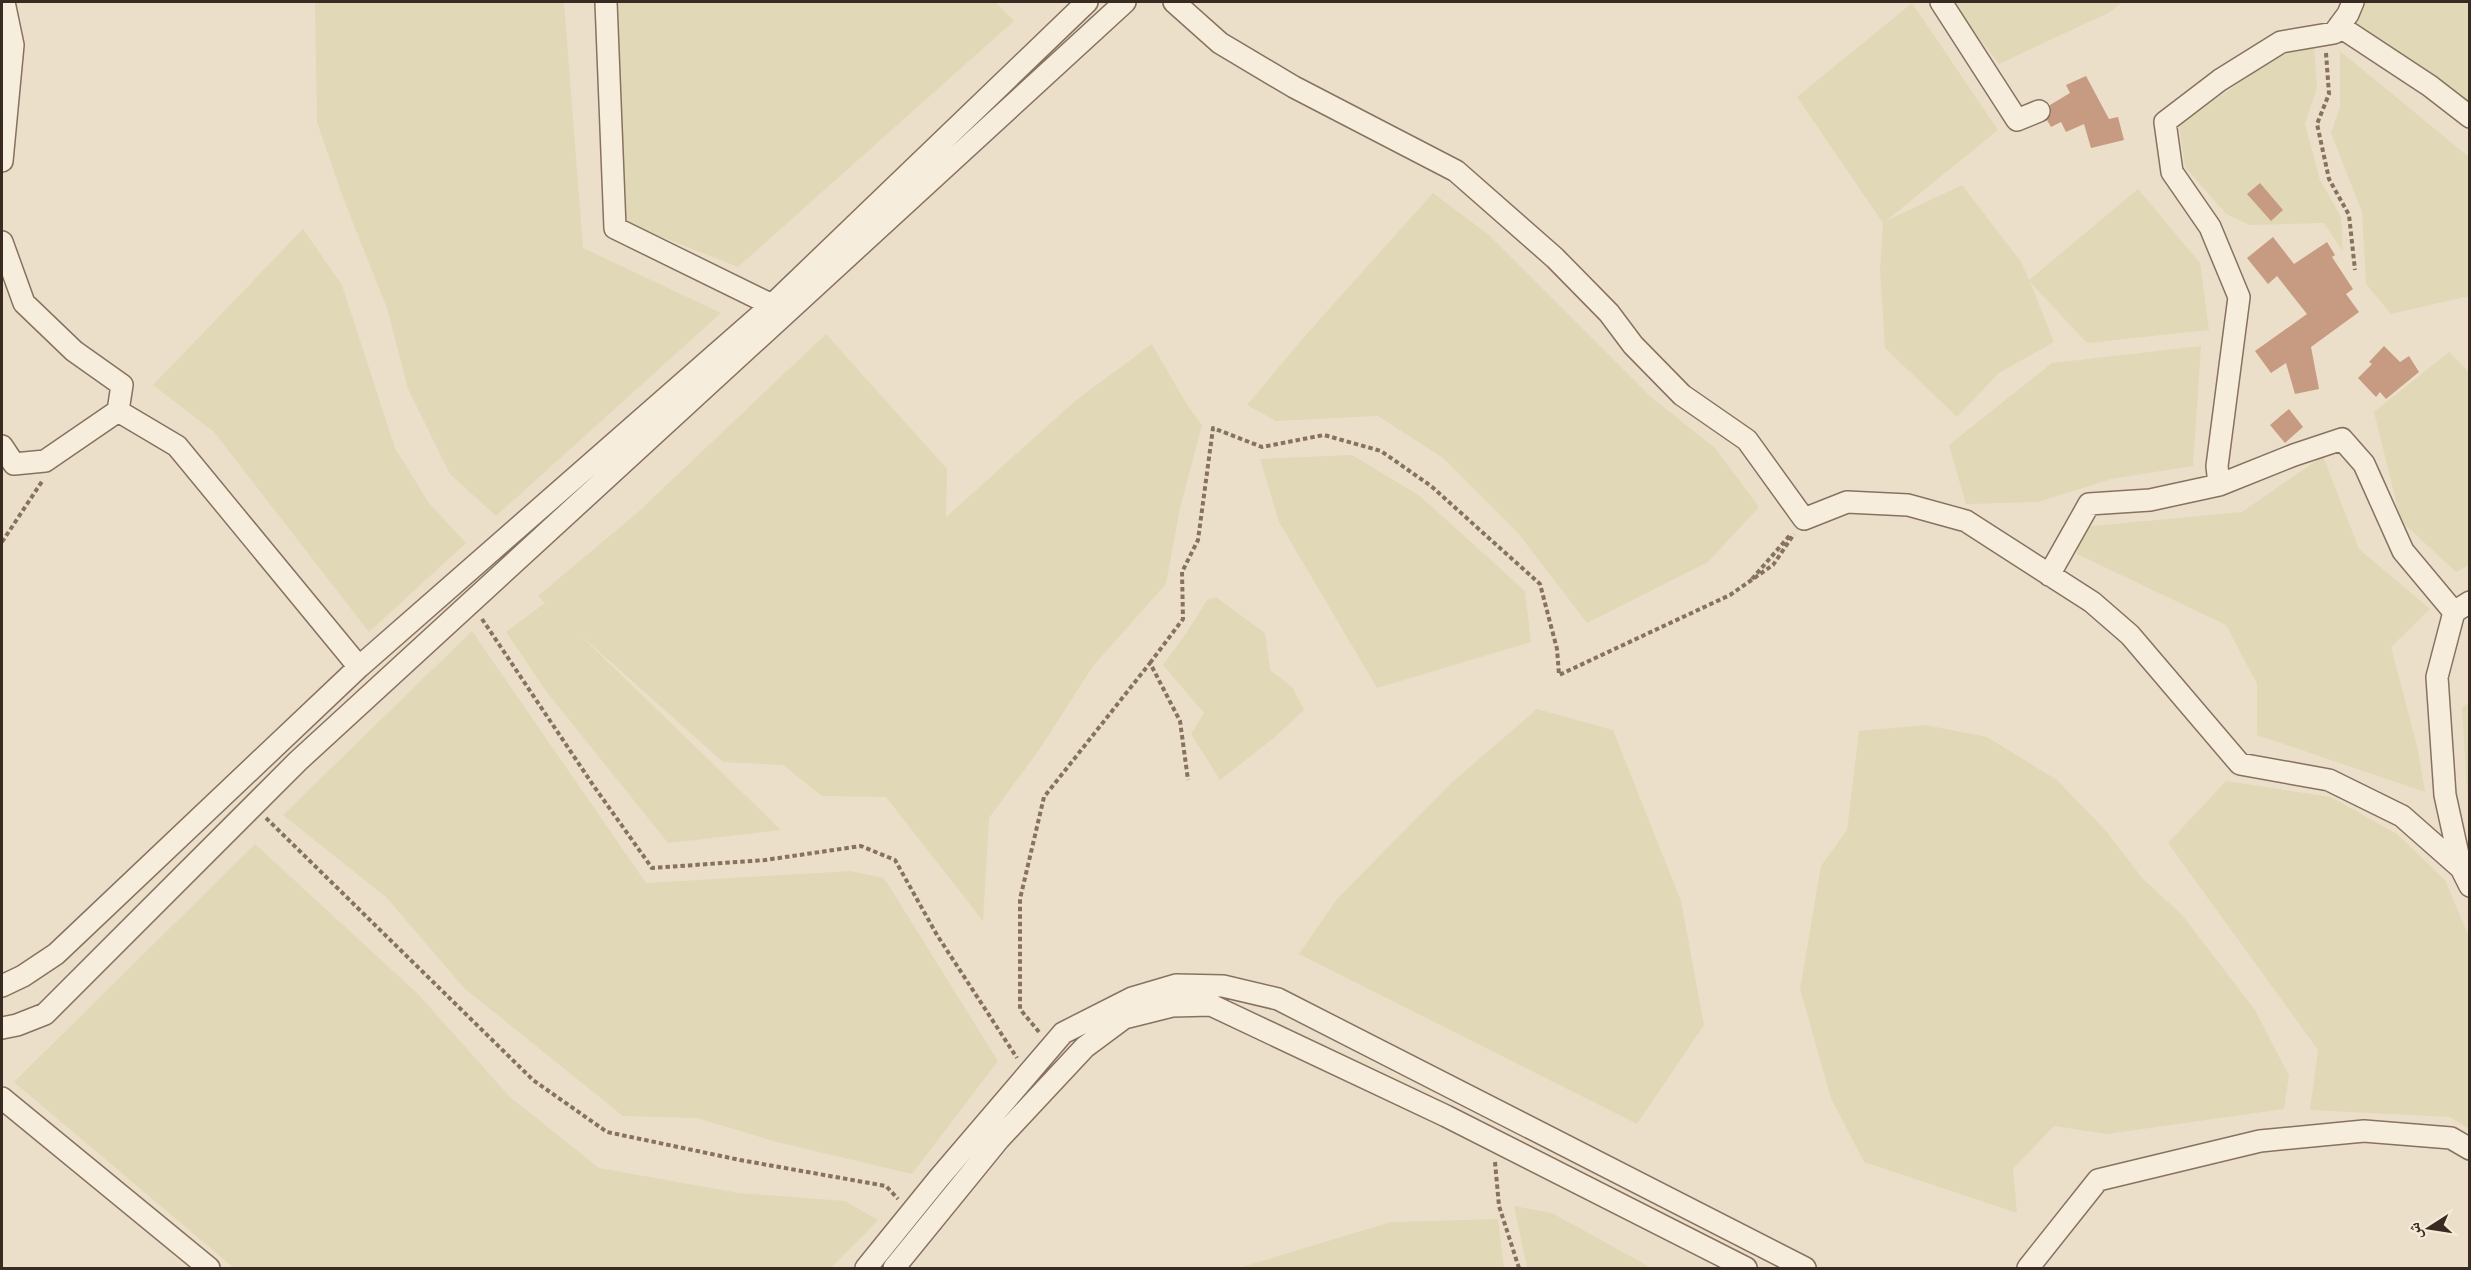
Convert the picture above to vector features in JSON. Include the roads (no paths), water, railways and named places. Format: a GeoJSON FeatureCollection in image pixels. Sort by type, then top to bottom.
{"type":"FeatureCollection","features":[{"type":"Feature","properties":{"kind":"street"},"geometry":{"type":"LineString","coordinates":[[2,161],[13,45],[4,2]]}},
{"type":"Feature","properties":{"kind":"street"},"geometry":{"type":"LineString","coordinates":[[606,2],[615,228],[772,305]]}},
{"type":"Feature","properties":{"kind":"street"},"geometry":{"type":"LineString","coordinates":[[2,986],[23,976],[56,954],[359,667],[772,305],[1087,2]]}},
{"type":"Feature","properties":{"kind":"street"},"geometry":{"type":"LineString","coordinates":[[2,1028],[45,1014],[298,761],[1125,2]]}},
{"type":"Feature","properties":{"kind":"street"},"geometry":{"type":"LineString","coordinates":[[1174,2],[1220,43],[1294,87],[1456,171],[1555,258],[1609,314],[1633,345],[1682,395],[1747,440],[1804,519],[1847,502],[1908,505],[1966,521],[2092,602],[2130,635],[2240,764],[2329,780],[2402,816],[2465,877]]}},
{"type":"Feature","properties":{"kind":"street"},"geometry":{"type":"LineString","coordinates":[[1941,2],[2017,120],[2039,111]]}},
{"type":"Feature","properties":{"kind":"street"},"geometry":{"type":"LineString","coordinates":[[2219,485],[2217,466],[2239,297],[2210,226],[2172,172],[2165,122],[2220,80],[2281,42],[2332,31],[2348,14],[2353,2]]}},
{"type":"Feature","properties":{"kind":"street"},"geometry":{"type":"LineString","coordinates":[[2332,31],[2430,86],[2469,117]]}},
{"type":"Feature","properties":{"kind":"street"},"geometry":{"type":"LineString","coordinates":[[2,242],[24,303],[74,351],[122,385],[118,411],[45,461],[14,464],[2,446]]}},
{"type":"Feature","properties":{"kind":"street"},"geometry":{"type":"LineString","coordinates":[[118,411],[177,446],[359,667]]}},
{"type":"Feature","properties":{"kind":"street"},"geometry":{"type":"LineString","coordinates":[[2049,575],[2089,504],[2150,500],[2219,485],[2294,455],[2342,439],[2364,464],[2403,551],[2462,607],[2437,677],[2445,795],[2465,877]]}},
{"type":"Feature","properties":{"kind":"street"},"geometry":{"type":"LineString","coordinates":[[866,1269],[1063,1033],[1132,998],[1176,985],[1223,986],[1278,999],[1805,1269]]}},
{"type":"Feature","properties":{"kind":"street"},"geometry":{"type":"LineString","coordinates":[[894,1269],[999,1139],[1085,1047],[1124,1018],[1172,1006],[1211,1005],[1493,1140],[1746,1269]]}},
{"type":"Feature","properties":{"kind":"street"},"geometry":{"type":"LineString","coordinates":[[2,1098],[210,1269]]}},
{"type":"Feature","properties":{"kind":"street"},"geometry":{"type":"LineString","coordinates":[[2028,1269],[2098,1180],[2260,1141],[2364,1131],[2451,1138],[2469,1149]]}}]}
